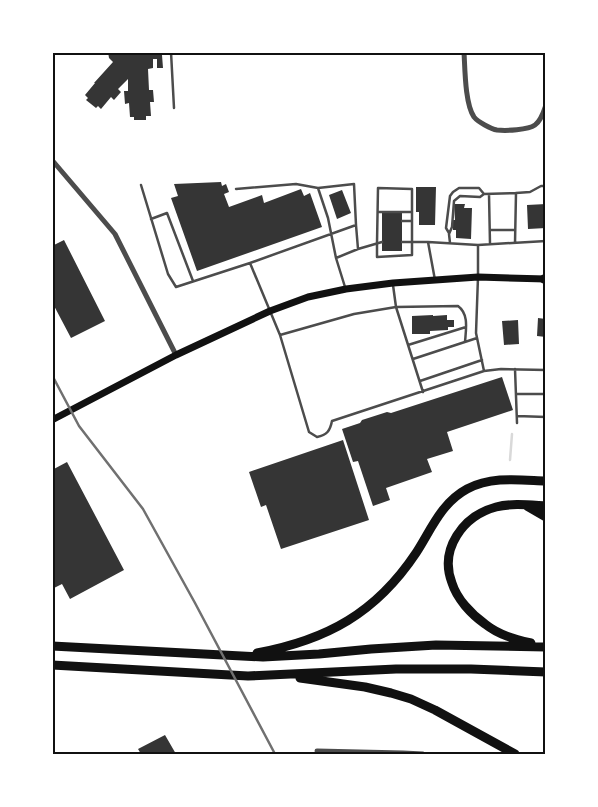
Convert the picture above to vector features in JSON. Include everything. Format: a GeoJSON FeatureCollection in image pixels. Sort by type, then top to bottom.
{"type":"FeatureCollection","features":[{"type":"Feature","properties":{"kind":"highway"},"geometry":{"type":"LineString","coordinates":[[242,655],[281,647],[321,635],[372,604],[398,578],[444,509],[452,500],[466,490],[481,483],[495,480],[546,480]]}},
{"type":"Feature","properties":{"kind":"highway"},"geometry":{"type":"LineString","coordinates":[[546,506],[506,505],[481,512],[456,534],[449,557],[449,570],[452,583],[459,598],[486,625],[507,636],[546,647]]}},
{"type":"Feature","properties":{"kind":"highway"},"geometry":{"type":"LineString","coordinates":[[525,505],[546,517]]}},
{"type":"Feature","properties":{"kind":"highway"},"geometry":{"type":"LineString","coordinates":[[52,646],[263,657],[406,646],[546,647]]}},
{"type":"Feature","properties":{"kind":"highway"},"geometry":{"type":"LineString","coordinates":[[52,665],[248,676],[471,668],[546,672]]}},
{"type":"Feature","properties":{"kind":"highway"},"geometry":{"type":"LineString","coordinates":[[280,674],[365,687],[411,699],[515,754]]}},
{"type":"Feature","properties":{"kind":"main road"},"geometry":{"type":"LineString","coordinates":[[52,420],[176,355],[270,311],[308,297],[346,289],[393,283],[478,277],[545,279]]}},
{"type":"Feature","properties":{"kind":"street"},"geometry":{"type":"LineString","coordinates":[[464,52],[467,99],[474,118],[487,127],[496,130],[522,129],[536,125],[546,105]]}},
{"type":"Feature","properties":{"kind":"street"},"geometry":{"type":"LineString","coordinates":[[52,160],[115,234],[176,355]]}},
{"type":"Feature","properties":{"kind":"street"},"geometry":{"type":"LineString","coordinates":[[317,751],[423,754]]}},
{"type":"Feature","properties":{"kind":"lane"},"geometry":{"type":"LineString","coordinates":[[171,52],[174,108]]}},
{"type":"Feature","properties":{"kind":"lane"},"geometry":{"type":"LineString","coordinates":[[141,184],[168,274],[176,287],[356,225]]}},
{"type":"Feature","properties":{"kind":"lane"},"geometry":{"type":"LineString","coordinates":[[236,189],[296,184],[318,188],[354,184],[358,249]]}},
{"type":"Feature","properties":{"kind":"lane"},"geometry":{"type":"LineString","coordinates":[[449,234],[452,227],[453,205],[460,196],[480,197],[484,194],[530,192],[541,186],[546,186]]}},
{"type":"Feature","properties":{"kind":"lane"},"geometry":{"type":"LineString","coordinates":[[318,188],[328,218],[336,258],[346,289]]}},
{"type":"Feature","properties":{"kind":"lane"},"geometry":{"type":"LineString","coordinates":[[378,188],[412,189],[412,212],[412,255],[378,257],[378,188]]}},
{"type":"Feature","properties":{"kind":"lane"},"geometry":{"type":"LineString","coordinates":[[450,243],[446,228],[449,199],[452,192],[459,188],[479,188],[484,194]]}},
{"type":"Feature","properties":{"kind":"lane"},"geometry":{"type":"LineString","coordinates":[[515,243],[516,193]]}},
{"type":"Feature","properties":{"kind":"lane"},"geometry":{"type":"LineString","coordinates":[[489,194],[490,244]]}},
{"type":"Feature","properties":{"kind":"lane"},"geometry":{"type":"LineString","coordinates":[[378,212],[412,212]]}},
{"type":"Feature","properties":{"kind":"lane"},"geometry":{"type":"LineString","coordinates":[[151,219],[167,213],[193,281]]}},
{"type":"Feature","properties":{"kind":"lane"},"geometry":{"type":"LineString","coordinates":[[377,221],[382,220]]}},
{"type":"Feature","properties":{"kind":"lane"},"geometry":{"type":"LineString","coordinates":[[402,221],[412,222]]}},
{"type":"Feature","properties":{"kind":"lane"},"geometry":{"type":"LineString","coordinates":[[490,230],[515,230]]}},
{"type":"Feature","properties":{"kind":"lane"},"geometry":{"type":"LineString","coordinates":[[402,242],[478,245],[546,241]]}},
{"type":"Feature","properties":{"kind":"lane"},"geometry":{"type":"LineString","coordinates":[[336,258],[382,242]]}},
{"type":"Feature","properties":{"kind":"lane"},"geometry":{"type":"LineString","coordinates":[[428,242],[435,280]]}},
{"type":"Feature","properties":{"kind":"lane"},"geometry":{"type":"LineString","coordinates":[[478,245],[476,333],[484,371]]}},
{"type":"Feature","properties":{"kind":"lane"},"geometry":{"type":"LineString","coordinates":[[250,263],[280,335],[309,432],[317,437],[328,433],[332,421],[484,371],[546,370]]}},
{"type":"Feature","properties":{"kind":"lane"},"geometry":{"type":"LineString","coordinates":[[393,283],[396,307],[423,392]]}},
{"type":"Feature","properties":{"kind":"lane"},"geometry":{"type":"LineString","coordinates":[[280,335],[354,314],[396,307],[458,306],[466,316],[465,342]]}},
{"type":"Feature","properties":{"kind":"lane"},"geometry":{"type":"LineString","coordinates":[[408,345],[466,327]]}},
{"type":"Feature","properties":{"kind":"lane"},"geometry":{"type":"LineString","coordinates":[[413,359],[477,338]]}},
{"type":"Feature","properties":{"kind":"lane"},"geometry":{"type":"LineString","coordinates":[[420,381],[482,360]]}},
{"type":"Feature","properties":{"kind":"lane"},"geometry":{"type":"LineString","coordinates":[[515,370],[517,423]]}},
{"type":"Feature","properties":{"kind":"lane"},"geometry":{"type":"LineString","coordinates":[[516,394],[546,394]]}},
{"type":"Feature","properties":{"kind":"lane"},"geometry":{"type":"LineString","coordinates":[[517,416],[546,417]]}},
{"type":"Feature","properties":{"kind":"building"},"geometry":{"type":"Polygon","coordinates":[[[108,52],[169,52],[169,55],[162,55],[163,68],[157,68],[157,59],[153,59],[153,68],[148,69],[149,90],[153,90],[154,102],[150,102],[151,116],[146,116],[146,120],[134,120],[134,117],[130,117],[129,103],[125,104],[124,91],[128,91],[128,79],[118,89],[121,92],[114,100],[111,97],[101,109],[98,106],[96,108],[86,100],[88,98],[85,95],[113,62],[109,58],[108,52]]]}},
{"type":"Feature","properties":{"kind":"building"},"geometry":{"type":"Polygon","coordinates":[[[221,182],[222,186],[226,184],[229,192],[224,194],[229,207],[262,195],[264,203],[301,189],[304,196],[310,193],[322,227],[197,271],[171,198],[178,196],[174,184],[221,182]]]}},
{"type":"Feature","properties":{"kind":"building"},"geometry":{"type":"Polygon","coordinates":[[[416,187],[436,187],[435,225],[419,225],[419,212],[416,212],[416,187]]]}},
{"type":"Feature","properties":{"kind":"building"},"geometry":{"type":"Polygon","coordinates":[[[342,190],[351,213],[337,219],[329,195],[342,190]]]}},
{"type":"Feature","properties":{"kind":"building"},"geometry":{"type":"Polygon","coordinates":[[[454,204],[465,204],[464,208],[472,208],[471,239],[456,238],[456,230],[453,230],[453,220],[455,220],[454,204]]]}},
{"type":"Feature","properties":{"kind":"building"},"geometry":{"type":"Polygon","coordinates":[[[546,204],[546,228],[528,229],[527,205],[546,204]]]}},
{"type":"Feature","properties":{"kind":"building"},"geometry":{"type":"Polygon","coordinates":[[[382,213],[402,213],[402,251],[382,251],[382,213]]]}},
{"type":"Feature","properties":{"kind":"building"},"geometry":{"type":"Polygon","coordinates":[[[64,240],[105,321],[71,338],[52,302],[52,246],[64,240]]]}},
{"type":"Feature","properties":{"kind":"building"},"geometry":{"type":"Polygon","coordinates":[[[447,315],[447,320],[454,320],[454,327],[448,327],[448,330],[430,331],[430,334],[412,334],[412,316],[447,315]]]}},
{"type":"Feature","properties":{"kind":"building"},"geometry":{"type":"Polygon","coordinates":[[[538,318],[546,319],[546,337],[537,336],[538,318]]]}},
{"type":"Feature","properties":{"kind":"building"},"geometry":{"type":"Polygon","coordinates":[[[518,320],[519,344],[504,345],[502,321],[518,320]]]}},
{"type":"Feature","properties":{"kind":"building"},"geometry":{"type":"Polygon","coordinates":[[[502,377],[513,410],[447,432],[453,451],[427,459],[432,472],[386,488],[390,500],[373,506],[358,461],[353,462],[342,429],[360,423],[362,420],[387,412],[391,413],[502,377]]]}},
{"type":"Feature","properties":{"kind":"building"},"geometry":{"type":"Polygon","coordinates":[[[343,440],[369,520],[281,549],[266,505],[261,507],[249,472],[343,440]]]}},
{"type":"Feature","properties":{"kind":"building"},"geometry":{"type":"Polygon","coordinates":[[[67,462],[124,570],[70,599],[62,584],[52,589],[52,470],[67,462]]]}},
{"type":"Feature","properties":{"kind":"building"},"geometry":{"type":"Polygon","coordinates":[[[165,735],[176,754],[141,754],[138,749],[165,735]]]}},
{"type":"Feature","properties":{"kind":"waterway"},"geometry":{"type":"LineString","coordinates":[[510,460],[512,434]]}},
{"type":"Feature","properties":{"kind":"railway"},"geometry":{"type":"LineString","coordinates":[[52,375],[79,426],[143,509],[275,754]]}}]}
